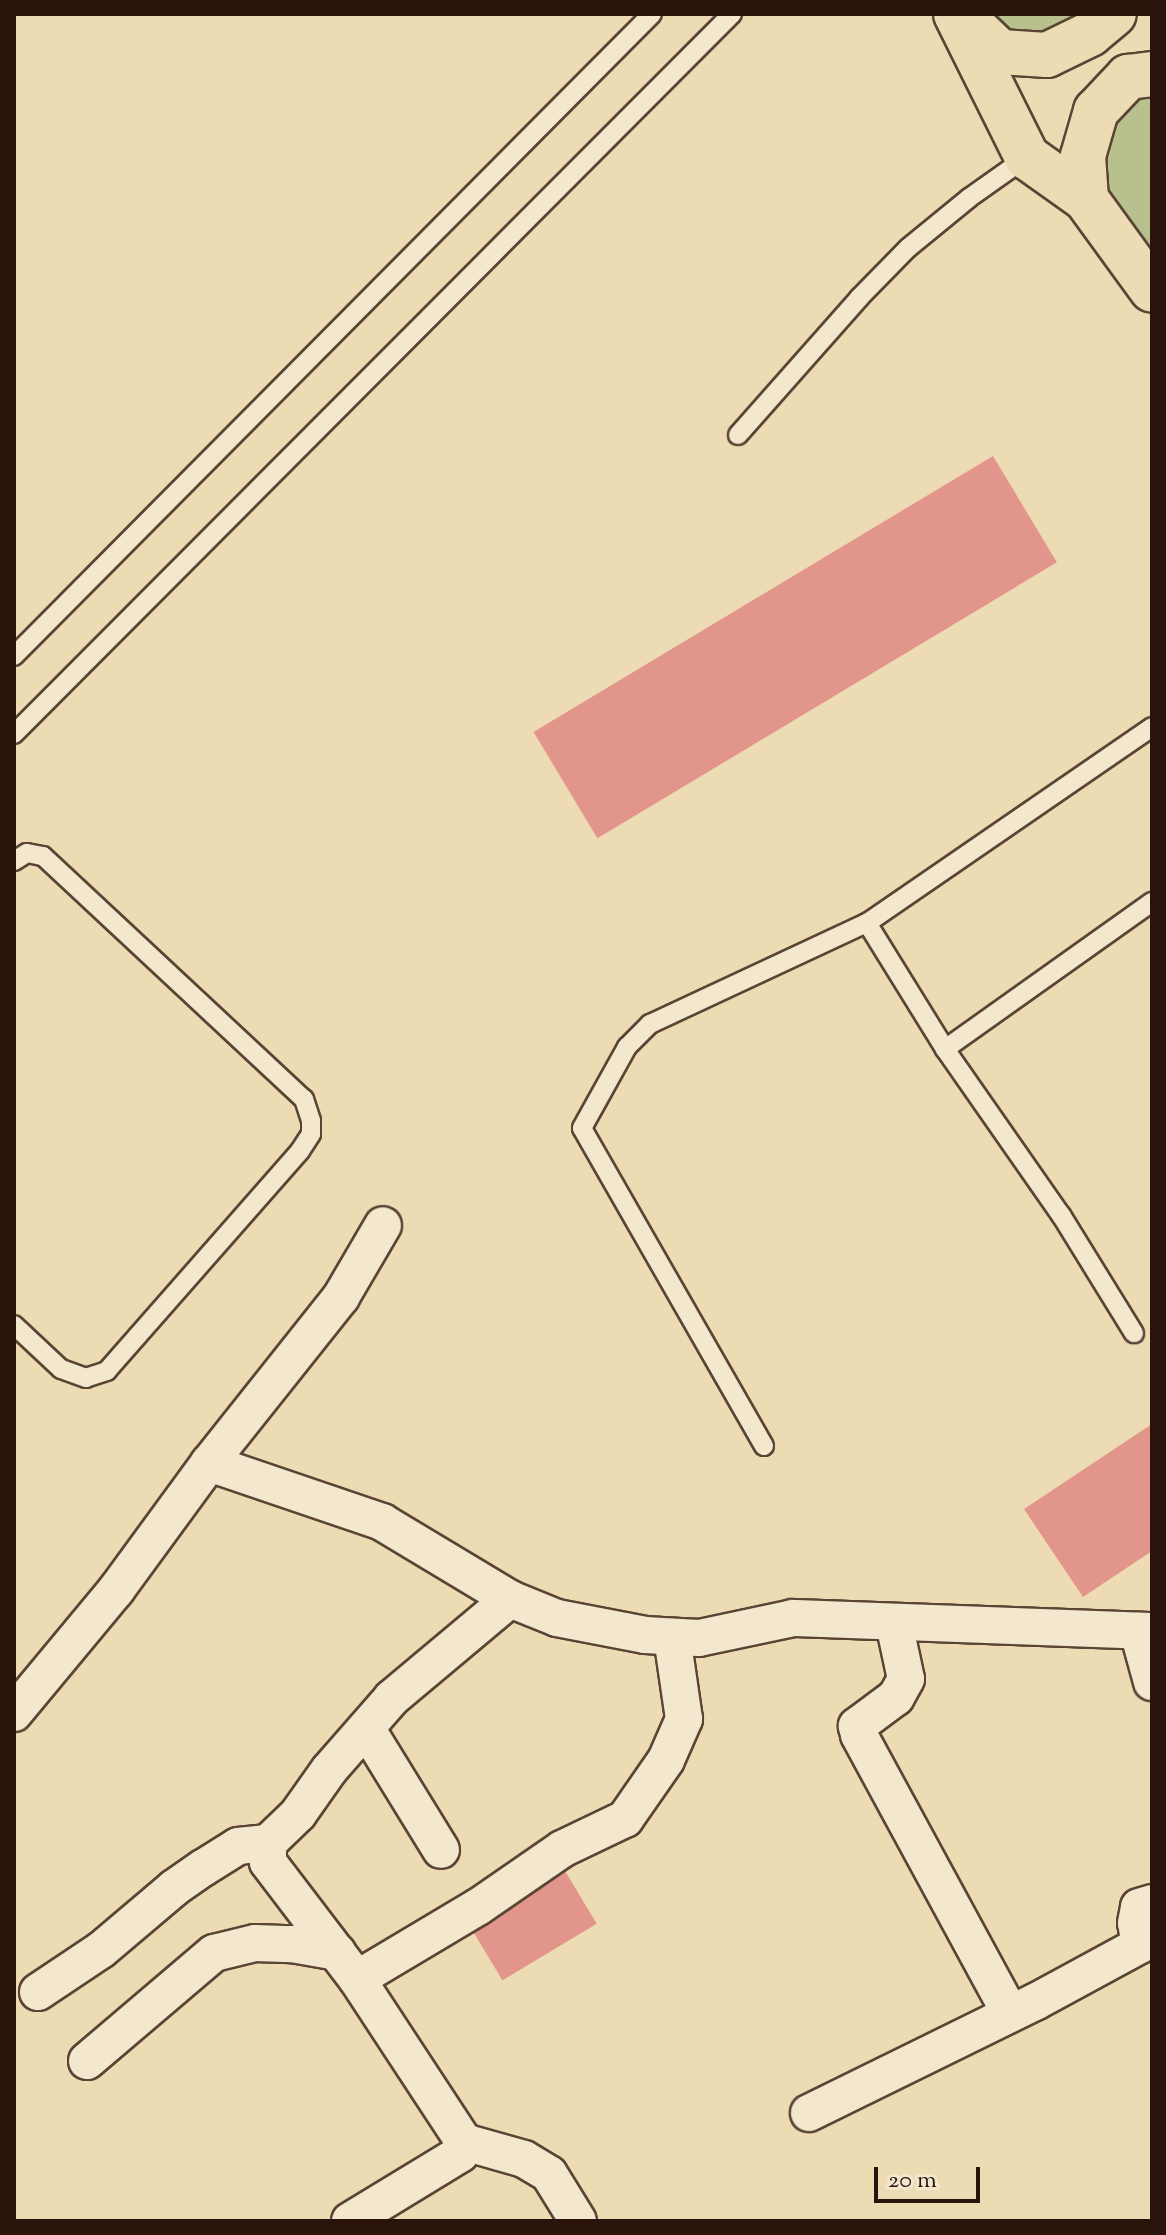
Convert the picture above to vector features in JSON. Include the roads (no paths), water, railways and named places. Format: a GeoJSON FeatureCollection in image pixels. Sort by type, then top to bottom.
{"type":"FeatureCollection","features":[{"type":"Feature","properties":{"kind":"highway"},"geometry":{"type":"LineString","coordinates":[[958,14],[1000,52],[1047,55],[1090,34],[1114,14]]}},
{"type":"Feature","properties":{"kind":"highway"},"geometry":{"type":"LineString","coordinates":[[958,14],[1027,157],[1086,199],[1152,290]]}},
{"type":"Feature","properties":{"kind":"highway"},"geometry":{"type":"LineString","coordinates":[[1086,199],[1083,156],[1096,111],[1128,77],[1152,74]]}},
{"type":"Feature","properties":{"kind":"street"},"geometry":{"type":"LineString","coordinates":[[14,1713],[116,1590],[209,1463],[341,1297],[383,1225]]}},
{"type":"Feature","properties":{"kind":"street"},"geometry":{"type":"LineString","coordinates":[[209,1463],[382,1522],[510,1599],[557,1618],[645,1635],[699,1638],[793,1618],[1145,1631],[1152,1682]]}},
{"type":"Feature","properties":{"kind":"street"},"geometry":{"type":"LineString","coordinates":[[38,1992],[101,1950],[174,1888],[203,1868],[238,1846],[268,1843],[298,1814],[329,1770],[366,1728],[429,1666],[510,1599]]}},
{"type":"Feature","properties":{"kind":"street"},"geometry":{"type":"LineString","coordinates":[[894,1623],[906,1679],[896,1697],[857,1726],[859,1735],[1010,2013]]}},
{"type":"Feature","properties":{"kind":"street"},"geometry":{"type":"LineString","coordinates":[[87,2061],[214,1953],[233,1946],[271,1943],[347,1966],[478,1907],[562,1849],[625,1819],[666,1760],[684,1719],[672,1637]]}},
{"type":"Feature","properties":{"kind":"street"},"geometry":{"type":"LineString","coordinates":[[366,1728],[441,1850]]}},
{"type":"Feature","properties":{"kind":"street"},"geometry":{"type":"LineString","coordinates":[[268,1843],[268,1862],[347,1966],[464,2142],[524,2159],[549,2174],[578,2221]]}},
{"type":"Feature","properties":{"kind":"street"},"geometry":{"type":"LineString","coordinates":[[809,2113],[1010,2013],[1146,1958],[1136,1923],[1139,1907],[1152,1903]]}},
{"type":"Feature","properties":{"kind":"street"},"geometry":{"type":"LineString","coordinates":[[350,2221],[460,2154],[464,2142]]}},
{"type":"Feature","properties":{"kind":"lane"},"geometry":{"type":"LineString","coordinates":[[14,656],[652,14]]}},
{"type":"Feature","properties":{"kind":"lane"},"geometry":{"type":"LineString","coordinates":[[14,734],[732,14]]}},
{"type":"Feature","properties":{"kind":"lane"},"geometry":{"type":"LineString","coordinates":[[738,435],[859,298],[908,248],[969,198],[1027,157]]}},
{"type":"Feature","properties":{"kind":"lane"},"geometry":{"type":"LineString","coordinates":[[764,1446],[582,1128],[627,1047],[650,1024],[867,923],[1152,727]]}},
{"type":"Feature","properties":{"kind":"lane"},"geometry":{"type":"LineString","coordinates":[[14,861],[27,853],[43,856],[304,1099],[311,1121],[311,1134],[300,1151],[107,1371],[86,1378],[61,1369],[14,1325]]}},
{"type":"Feature","properties":{"kind":"lane"},"geometry":{"type":"LineString","coordinates":[[945,1049],[1152,902]]}},
{"type":"Feature","properties":{"kind":"lane"},"geometry":{"type":"LineString","coordinates":[[867,923],[945,1049],[1061,1215],[1134,1333]]}}]}
